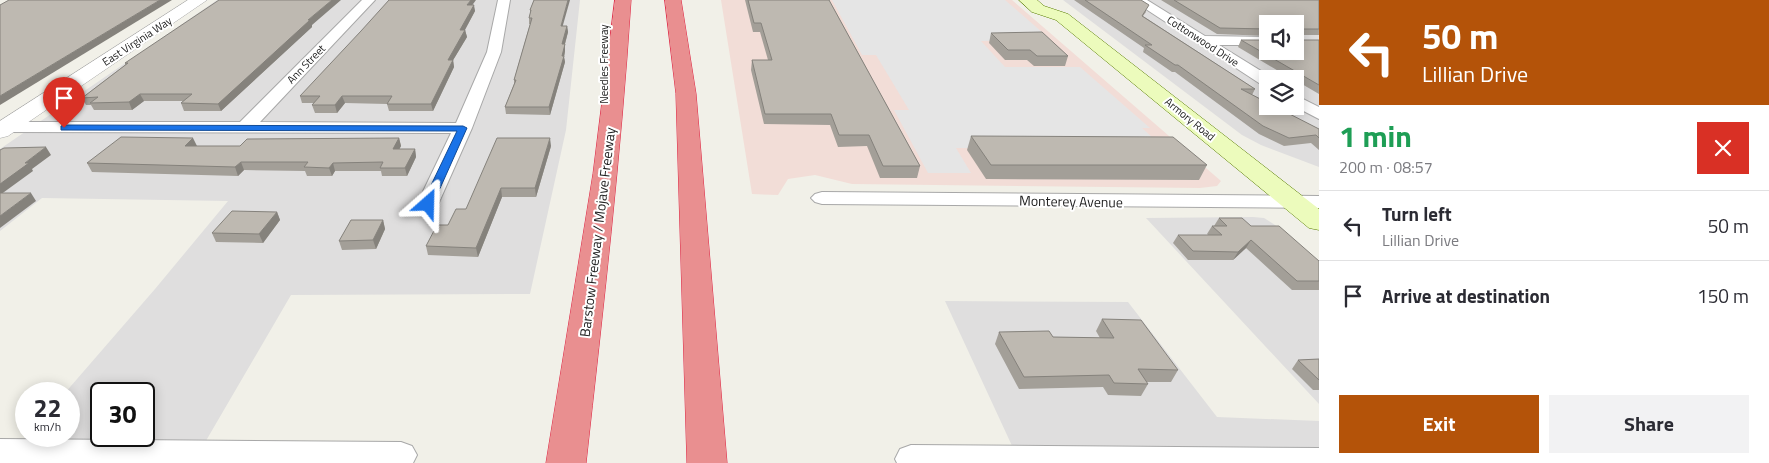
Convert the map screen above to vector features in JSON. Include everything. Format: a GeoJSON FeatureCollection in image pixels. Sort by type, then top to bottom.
{"type":"FeatureCollection","features":[{"type":"Feature","properties":{"kind":"highway","name":"Needles Freeway"},"geometry":{"type":"LineString","coordinates":[[603,189],[605,0]]}},
{"type":"Feature","properties":{"kind":"highway","name":"Barstow Freeway / Mojave Freeway"},"geometry":{"type":"LineString","coordinates":[[566,463],[603,189],[617,73],[622,0]]}},
{"type":"Feature","properties":{"kind":"highway"},"geometry":{"type":"LineString","coordinates":[[673,0],[686,94]]}},
{"type":"Feature","properties":{"kind":"highway"},"geometry":{"type":"LineString","coordinates":[[683,0],[686,94],[707,463]]}},
{"type":"Feature","properties":{"kind":"main road","name":"Armory Road"},"geometry":{"type":"LineString","coordinates":[[1027,0],[1038,9],[1062,16],[1306,202],[1319,222]]}},
{"type":"Feature","properties":{"kind":"main road","name":"Armory Road"},"geometry":{"type":"LineString","coordinates":[[1047,0],[1058,8],[1062,16]]}},
{"type":"Feature","properties":{"kind":"street","name":"East Virginia Way"},"geometry":{"type":"LineString","coordinates":[[2,128],[199,0]]}},
{"type":"Feature","properties":{"kind":"street","name":"Ann Street"},"geometry":{"type":"LineString","coordinates":[[243,129],[369,0]]}},
{"type":"Feature","properties":{"kind":"street"},"geometry":{"type":"LineString","coordinates":[[428,204],[463,128],[494,52],[504,0]]}},
{"type":"Feature","properties":{"kind":"street","name":"Cottonwood Drive"},"geometry":{"type":"LineString","coordinates":[[1138,0],[1259,76]]}},
{"type":"Feature","properties":{"kind":"street"},"geometry":{"type":"LineString","coordinates":[[1202,40],[1259,41]]}},
{"type":"Feature","properties":{"kind":"street"},"geometry":{"type":"LineString","coordinates":[[1304,105],[1319,114]]}},
{"type":"Feature","properties":{"kind":"street"},"geometry":{"type":"LineString","coordinates":[[2,128],[463,128]]}},
{"type":"Feature","properties":{"kind":"street","name":"Monterey Avenue"},"geometry":{"type":"LineString","coordinates":[[822,198],[1306,202]]}},
{"type":"Feature","properties":{"kind":"street"},"geometry":{"type":"LineString","coordinates":[[0,452],[401,455]]}},
{"type":"Feature","properties":{"kind":"street"},"geometry":{"type":"LineString","coordinates":[[911,458],[1319,462]]}},
{"type":"Feature","properties":{"kind":"shaded area"},"geometry":{"type":"Polygon","coordinates":[[[217,0],[580,0],[566,130],[530,294],[291,295],[193,463],[4,463],[18,447],[80,447],[80,382],[74,382],[228,201],[42,198],[0,231],[0,149],[217,0]]]}},
{"type":"Feature","properties":{"kind":"shaded area"},"geometry":{"type":"Polygon","coordinates":[[[721,0],[1012,0],[1221,181],[1217,186],[1200,188],[852,184],[815,175],[788,179],[778,195],[752,194],[721,0]]]}},
{"type":"Feature","properties":{"kind":"shaded area"},"geometry":{"type":"Polygon","coordinates":[[[832,0],[1005,0],[1051,40],[981,41],[1005,67],[1080,67],[1150,128],[1142,128],[1165,149],[956,148],[971,173],[928,173],[894,110],[909,110],[876,55],[862,55],[832,0]]]}},
{"type":"Feature","properties":{"kind":"shaded area"},"geometry":{"type":"Polygon","coordinates":[[[1063,0],[1319,0],[1319,167],[1261,145],[1242,135],[1063,0]]]}},
{"type":"Feature","properties":{"kind":"shaded area"},"geometry":{"type":"Polygon","coordinates":[[[1146,218],[1264,218],[1275,225],[1319,262],[1319,404],[1146,218]]]}},
{"type":"Feature","properties":{"kind":"shaded area"},"geometry":{"type":"Polygon","coordinates":[[[945,301],[1128,302],[1217,417],[1319,421],[1319,463],[1020,463],[945,301]]]}},
{"type":"Feature","properties":{"kind":"building"},"geometry":{"type":"Polygon","coordinates":[[[9,0],[160,0],[0,96],[0,5],[9,0]]]}},
{"type":"Feature","properties":{"kind":"building"},"geometry":{"type":"Polygon","coordinates":[[[219,0],[332,0],[218,104],[181,103],[192,94],[140,94],[129,102],[90,103],[98,97],[82,98],[128,63],[125,63],[219,0]]]}},
{"type":"Feature","properties":{"kind":"building"},"geometry":{"type":"Polygon","coordinates":[[[389,0],[471,0],[467,5],[474,5],[460,30],[465,30],[448,60],[453,60],[431,104],[387,104],[392,96],[342,96],[335,105],[312,105],[320,96],[300,96],[361,31],[389,0]]]}},
{"type":"Feature","properties":{"kind":"building"},"geometry":{"type":"Polygon","coordinates":[[[534,0],[568,0],[561,26],[567,26],[562,44],[565,44],[562,56],[564,56],[549,107],[505,107],[516,80],[514,80],[532,18],[529,18],[534,0]]]}},
{"type":"Feature","properties":{"kind":"building"},"geometry":{"type":"Polygon","coordinates":[[[748,0],[829,0],[920,166],[883,166],[869,135],[839,135],[831,114],[765,114],[752,60],[772,60],[761,23],[754,23],[748,0]]]}},
{"type":"Feature","properties":{"kind":"building"},"geometry":{"type":"Polygon","coordinates":[[[1085,0],[1141,0],[1149,5],[1142,16],[1255,89],[1241,89],[1259,98],[1259,115],[1292,115],[1319,129],[1319,138],[1316,135],[1289,138],[1263,126],[1178,65],[1175,65],[1145,45],[1152,45],[1085,0]]]}},
{"type":"Feature","properties":{"kind":"building"},"geometry":{"type":"Polygon","coordinates":[[[1174,0],[1319,0],[1319,29],[1304,29],[1304,15],[1259,15],[1259,29],[1220,28],[1174,0]]]}},
{"type":"Feature","properties":{"kind":"building"},"geometry":{"type":"Polygon","coordinates":[[[1042,32],[1068,56],[1037,56],[1030,50],[1008,50],[991,33],[1042,32]]]}},
{"type":"Feature","properties":{"kind":"building"},"geometry":{"type":"Polygon","coordinates":[[[1241,40],[1259,40],[1259,50],[1241,40]]]}},
{"type":"Feature","properties":{"kind":"building"},"geometry":{"type":"Polygon","coordinates":[[[1304,40],[1319,40],[1319,85],[1304,76],[1304,70],[1293,70],[1276,60],[1304,60],[1304,40]]]}},
{"type":"Feature","properties":{"kind":"building"},"geometry":{"type":"Polygon","coordinates":[[[971,136],[1173,137],[1207,165],[991,165],[971,136]]]}},
{"type":"Feature","properties":{"kind":"building"},"geometry":{"type":"Polygon","coordinates":[[[121,137],[193,138],[185,146],[240,146],[247,139],[399,138],[393,149],[415,149],[405,168],[380,168],[383,162],[333,163],[329,168],[304,167],[308,162],[241,162],[235,167],[87,163],[121,137]]]}},
{"type":"Feature","properties":{"kind":"building"},"geometry":{"type":"Polygon","coordinates":[[[497,138],[550,138],[535,188],[501,188],[476,248],[426,246],[437,225],[448,225],[456,209],[466,209],[497,138]]]}},
{"type":"Feature","properties":{"kind":"building"},"geometry":{"type":"Polygon","coordinates":[[[46,147],[25,163],[29,163],[0,184],[0,150],[4,148],[46,147]]]}},
{"type":"Feature","properties":{"kind":"building"},"geometry":{"type":"Polygon","coordinates":[[[0,193],[31,193],[0,216],[0,193]]]}},
{"type":"Feature","properties":{"kind":"building"},"geometry":{"type":"Polygon","coordinates":[[[232,211],[277,212],[259,234],[212,233],[232,211]]]}},
{"type":"Feature","properties":{"kind":"building"},"geometry":{"type":"Polygon","coordinates":[[[1219,218],[1242,218],[1251,226],[1279,226],[1319,261],[1319,281],[1297,281],[1251,240],[1238,252],[1193,251],[1178,235],[1222,235],[1212,226],[1227,226],[1219,218]]]}},
{"type":"Feature","properties":{"kind":"building"},"geometry":{"type":"Polygon","coordinates":[[[351,220],[383,220],[373,240],[339,241],[351,220]]]}},
{"type":"Feature","properties":{"kind":"building"},"geometry":{"type":"Polygon","coordinates":[[[1102,319],[1141,320],[1178,370],[1138,369],[1148,384],[1114,383],[1109,375],[1024,377],[999,332],[1049,331],[1053,337],[1114,338],[1102,319]]]}},
{"type":"Feature","properties":{"kind":"building"},"geometry":{"type":"Polygon","coordinates":[[[1319,359],[1319,380],[1298,360],[1319,359]]]}},
{"type":"Feature","properties":{"kind":"route"},"geometry":{"type":"LineString","coordinates":[[64,128],[463,128],[428,204]]}}]}
